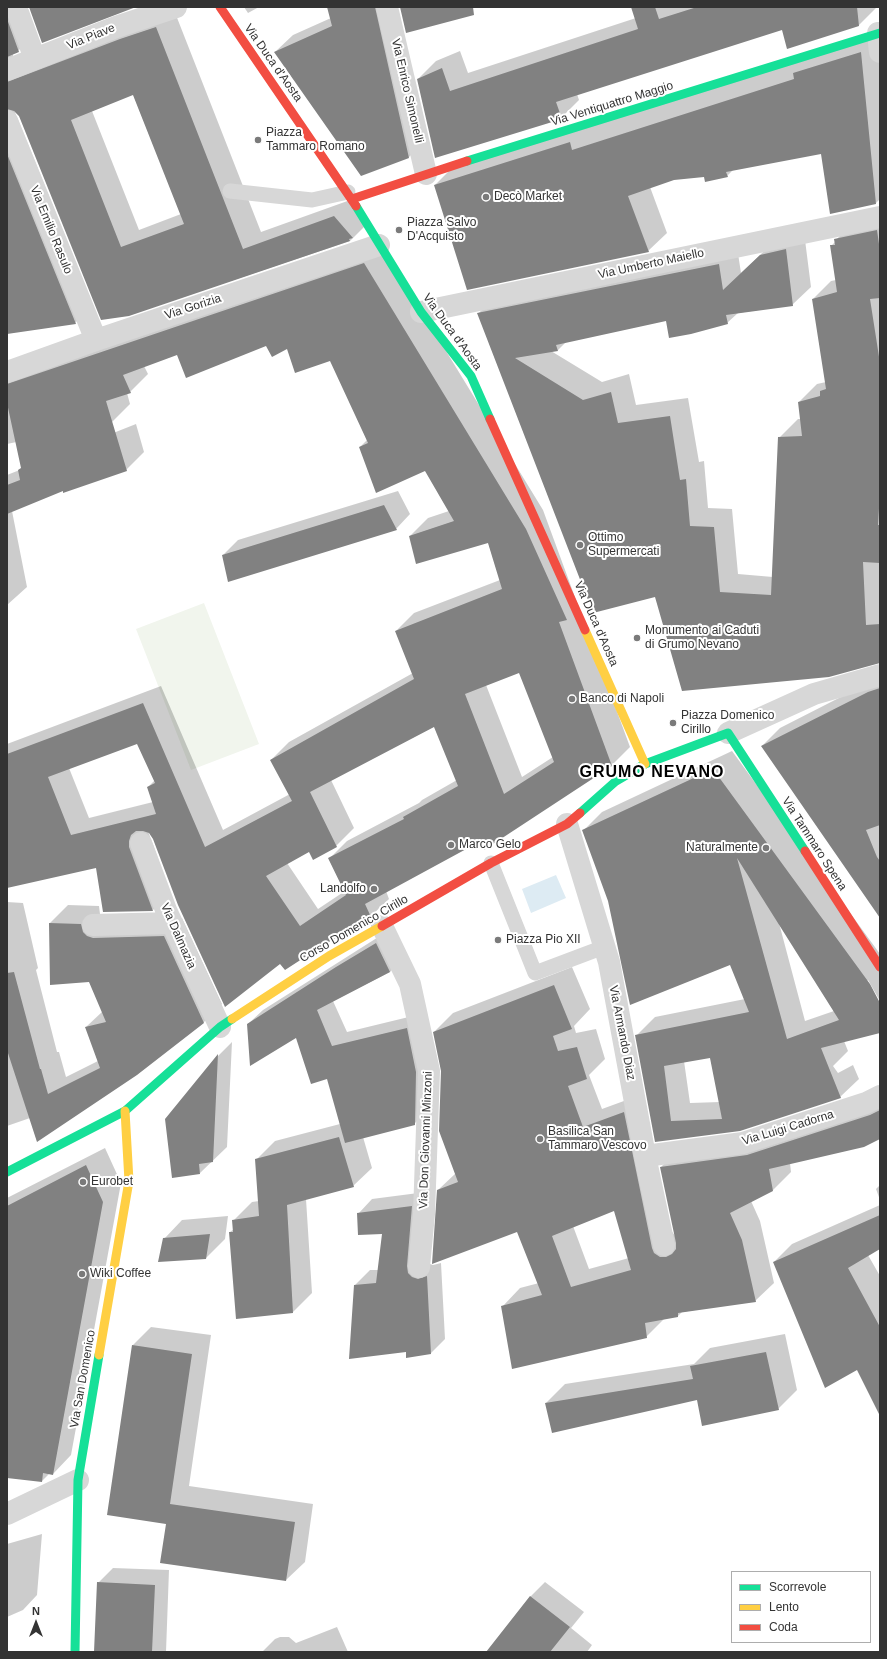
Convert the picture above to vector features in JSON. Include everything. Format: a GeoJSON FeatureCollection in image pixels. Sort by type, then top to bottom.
{"type":"FeatureCollection","features":[{"type":"Feature","properties":{"kind":"street"},"geometry":{"type":"LineString","coordinates":[[16,7],[35,59]]}},
{"type":"Feature","properties":{"kind":"street","name":"Via Piave"},"geometry":{"type":"LineString","coordinates":[[7,70],[116,27],[176,7]]}},
{"type":"Feature","properties":{"kind":"street","name":"Via Duca d'Aosta"},"geometry":{"type":"LineString","coordinates":[[217,7],[350,195],[421,312],[471,376],[645,764]]}},
{"type":"Feature","properties":{"kind":"street","name":"Via Enrico Simonelli"},"geometry":{"type":"LineString","coordinates":[[387,7],[426,174]]}},
{"type":"Feature","properties":{"kind":"street","name":"Via Ventiquattro Maggio"},"geometry":{"type":"LineString","coordinates":[[350,195],[426,174],[879,39]]}},
{"type":"Feature","properties":{"kind":"street","name":"Via Emilio Rasulo"},"geometry":{"type":"LineString","coordinates":[[7,121],[96,340]]}},
{"type":"Feature","properties":{"kind":"street","name":"Via Umberto Maiello"},"geometry":{"type":"LineString","coordinates":[[421,312],[880,216]]}},
{"type":"Feature","properties":{"kind":"street","name":"Via Gorizia"},"geometry":{"type":"LineString","coordinates":[[7,372],[96,340],[379,245]]}},
{"type":"Feature","properties":{"kind":"street"},"geometry":{"type":"LineString","coordinates":[[728,733],[814,694],[880,674]]}},
{"type":"Feature","properties":{"kind":"street"},"geometry":{"type":"LineString","coordinates":[[694,745],[716,723],[783,695],[814,694]]}},
{"type":"Feature","properties":{"kind":"street","name":"Corso Domenico Cirillo"},"geometry":{"type":"LineString","coordinates":[[7,1172],[125,1111],[220,1027],[329,956],[491,864],[567,824],[616,781],[645,764],[728,733]]}},
{"type":"Feature","properties":{"kind":"street","name":"Via Tammaro Spena"},"geometry":{"type":"LineString","coordinates":[[728,733],[880,967]]}},
{"type":"Feature","properties":{"kind":"street","name":"Via Armando Diaz"},"geometry":{"type":"LineString","coordinates":[[567,824],[609,962],[645,1156],[664,1245]]}},
{"type":"Feature","properties":{"kind":"street","name":"Via Dalmazia"},"geometry":{"type":"LineString","coordinates":[[141,843],[172,923],[220,1027]]}},
{"type":"Feature","properties":{"kind":"street"},"geometry":{"type":"LineString","coordinates":[[93,925],[172,923]]}},
{"type":"Feature","properties":{"kind":"street","name":"Via Don Giovanni Minzoni"},"geometry":{"type":"LineString","coordinates":[[382,926],[410,984],[429,1071],[424,1214],[419,1267]]}},
{"type":"Feature","properties":{"kind":"street","name":"Via Luigi Cadorna"},"geometry":{"type":"LineString","coordinates":[[645,1156],[743,1143],[851,1108],[880,1096]]}},
{"type":"Feature","properties":{"kind":"street","name":"Via San Domenico"},"geometry":{"type":"LineString","coordinates":[[75,1652],[78,1480],[129,1181],[125,1111]]}},
{"type":"Feature","properties":{"kind":"street"},"geometry":{"type":"LineString","coordinates":[[7,1514],[78,1480]]}},
{"type":"Feature","properties":{"kind":"lane"},"geometry":{"type":"LineString","coordinates":[[230,191],[312,200],[350,195]]}},
{"type":"Feature","properties":{"kind":"lane"},"geometry":{"type":"LineString","coordinates":[[491,864],[535,973],[604,947]]}},
{"type":"Feature","properties":{"kind":"shaded area"},"geometry":{"type":"Polygon","coordinates":[[[204,603],[259,744],[191,770],[136,629],[204,603]]]}},
{"type":"Feature","properties":{"kind":"shaded area"},"geometry":{"type":"Polygon","coordinates":[[[556,875],[566,898],[531,913],[522,889],[556,875]]]}},
{"type":"Feature","properties":{"kind":"building"},"geometry":{"type":"Polygon","coordinates":[[[29,7],[136,7],[42,43],[29,7]]]}},
{"type":"Feature","properties":{"kind":"building"},"geometry":{"type":"Polygon","coordinates":[[[327,7],[375,7],[409,158],[361,176],[274,52],[332,26],[327,7]]]}},
{"type":"Feature","properties":{"kind":"building"},"geometry":{"type":"Polygon","coordinates":[[[400,7],[473,7],[474,15],[406,33],[400,7]]]}},
{"type":"Feature","properties":{"kind":"building"},"geometry":{"type":"Polygon","coordinates":[[[631,7],[655,7],[659,19],[697,7],[857,7],[859,26],[787,49],[782,30],[556,102],[562,119],[435,158],[417,79],[442,68],[450,91],[638,29],[631,7]]]}},
{"type":"Feature","properties":{"kind":"building"},"geometry":{"type":"Polygon","coordinates":[[[7,19],[19,52],[7,57],[7,19]]]}},
{"type":"Feature","properties":{"kind":"building"},"geometry":{"type":"Polygon","coordinates":[[[156,27],[243,249],[334,216],[353,238],[349,239],[350,241],[129,316],[101,320],[19,116],[14,111],[7,109],[7,82],[120,39],[156,27]],[[133,95],[71,120],[121,247],[184,224],[133,95]]]}},
{"type":"Feature","properties":{"kind":"building"},"geometry":{"type":"Polygon","coordinates":[[[861,52],[876,204],[830,214],[821,154],[726,172],[728,177],[705,182],[704,177],[674,180],[628,196],[649,252],[467,290],[434,185],[570,142],[572,150],[794,79],[793,73],[861,52]]]}},
{"type":"Feature","properties":{"kind":"building"},"geometry":{"type":"Polygon","coordinates":[[[7,154],[76,324],[7,334],[7,154]]]}},
{"type":"Feature","properties":{"kind":"building"},"geometry":{"type":"Polygon","coordinates":[[[877,230],[880,251],[880,298],[870,299],[880,363],[880,492],[878,525],[880,525],[880,563],[863,562],[866,625],[880,624],[880,663],[829,677],[682,691],[655,597],[593,613],[477,313],[719,264],[723,290],[760,255],[786,249],[793,306],[726,315],[728,324],[691,334],[669,338],[666,321],[556,345],[558,351],[515,358],[583,400],[611,392],[618,423],[670,416],[680,480],[686,479],[690,526],[714,527],[720,592],[771,595],[778,437],[802,436],[798,402],[820,396],[820,391],[826,389],[812,299],[837,292],[830,245],[835,245],[834,239],[877,230]]]}},
{"type":"Feature","properties":{"kind":"building"},"geometry":{"type":"Polygon","coordinates":[[[364,263],[526,529],[567,620],[559,622],[612,766],[484,850],[481,841],[365,904],[371,917],[285,970],[280,964],[225,1007],[178,905],[153,839],[149,833],[136,831],[131,835],[129,847],[153,911],[103,912],[96,868],[7,888],[7,754],[143,703],[205,847],[292,801],[270,760],[414,679],[395,631],[502,589],[488,543],[416,564],[409,536],[454,521],[425,471],[376,493],[359,447],[368,443],[330,361],[295,373],[287,349],[272,357],[266,346],[186,378],[177,355],[123,375],[131,393],[106,401],[127,471],[63,493],[63,491],[7,514],[7,485],[20,480],[18,470],[21,468],[7,403],[7,384],[364,263]],[[519,673],[465,694],[504,794],[554,762],[519,673]],[[434,727],[310,792],[337,847],[313,860],[309,852],[266,876],[300,926],[346,895],[328,858],[404,819],[403,817],[458,786],[434,727]],[[137,744],[48,777],[71,835],[156,814],[147,787],[155,783],[137,744]]]}},
{"type":"Feature","properties":{"kind":"building"},"geometry":{"type":"Polygon","coordinates":[[[384,505],[397,530],[228,582],[222,555],[384,505]]]}},
{"type":"Feature","properties":{"kind":"building"},"geometry":{"type":"Polygon","coordinates":[[[880,688],[880,825],[866,830],[880,861],[880,918],[761,746],[868,692],[880,688]]]}},
{"type":"Feature","properties":{"kind":"building"},"geometry":{"type":"Polygon","coordinates":[[[713,769],[870,984],[880,1003],[880,1033],[821,1048],[841,1098],[740,1131],[655,1142],[635,1035],[749,1012],[730,965],[630,1005],[608,901],[582,830],[713,769]],[[737,858],[787,1039],[839,1020],[737,858]],[[710,1058],[664,1066],[671,1121],[722,1119],[710,1058]]]}},
{"type":"Feature","properties":{"kind":"building"},"geometry":{"type":"Polygon","coordinates":[[[49,923],[81,924],[83,932],[87,936],[93,938],[164,936],[204,1023],[137,1075],[37,1142],[7,1050],[7,973],[14,972],[48,1094],[100,1068],[85,1027],[106,1022],[89,982],[50,985],[49,923]]]}},
{"type":"Feature","properties":{"kind":"building"},"geometry":{"type":"Polygon","coordinates":[[[376,943],[390,972],[317,1010],[332,1046],[407,1028],[416,1072],[415,1125],[345,1143],[327,1079],[311,1084],[296,1038],[250,1066],[247,1024],[376,943]]]}},
{"type":"Feature","properties":{"kind":"building"},"geometry":{"type":"Polygon","coordinates":[[[554,985],[572,1029],[553,1036],[558,1051],[577,1047],[587,1079],[568,1086],[583,1127],[624,1112],[652,1248],[654,1253],[660,1257],[666,1257],[672,1254],[676,1249],[676,1243],[660,1167],[747,1155],[870,1115],[880,1110],[880,1139],[864,1147],[769,1169],[773,1191],[730,1213],[742,1240],[756,1302],[678,1313],[678,1317],[645,1323],[647,1338],[512,1369],[501,1306],[542,1295],[517,1232],[432,1264],[437,1190],[458,1182],[439,1131],[441,1071],[433,1032],[554,985]],[[614,1211],[552,1236],[571,1287],[631,1270],[614,1211]]]}},
{"type":"Feature","properties":{"kind":"building"},"geometry":{"type":"Polygon","coordinates":[[[218,1054],[213,1162],[199,1164],[200,1174],[172,1178],[165,1119],[218,1054]]]}},
{"type":"Feature","properties":{"kind":"building"},"geometry":{"type":"Polygon","coordinates":[[[339,1137],[354,1187],[287,1205],[293,1313],[236,1319],[229,1232],[233,1232],[232,1220],[259,1216],[255,1159],[339,1137]]]}},
{"type":"Feature","properties":{"kind":"building"},"geometry":{"type":"Polygon","coordinates":[[[86,1165],[103,1202],[53,1475],[43,1473],[42,1482],[7,1478],[7,1206],[86,1165]]]}},
{"type":"Feature","properties":{"kind":"building"},"geometry":{"type":"Polygon","coordinates":[[[412,1206],[407,1266],[408,1273],[412,1277],[418,1279],[427,1276],[431,1354],[406,1358],[406,1352],[349,1359],[354,1285],[376,1283],[382,1234],[358,1235],[357,1213],[412,1206]]]}},
{"type":"Feature","properties":{"kind":"building"},"geometry":{"type":"Polygon","coordinates":[[[880,1215],[880,1249],[848,1268],[880,1327],[880,1416],[857,1370],[825,1388],[773,1262],[880,1215]]]}},
{"type":"Feature","properties":{"kind":"building"},"geometry":{"type":"Polygon","coordinates":[[[210,1234],[206,1259],[158,1262],[163,1238],[210,1234]]]}},
{"type":"Feature","properties":{"kind":"building"},"geometry":{"type":"Polygon","coordinates":[[[132,1345],[192,1354],[170,1504],[295,1522],[286,1581],[160,1563],[166,1524],[107,1515],[132,1345]]]}},
{"type":"Feature","properties":{"kind":"building"},"geometry":{"type":"Polygon","coordinates":[[[766,1352],[779,1410],[702,1426],[697,1400],[552,1433],[545,1403],[693,1379],[690,1366],[766,1352]]]}},
{"type":"Feature","properties":{"kind":"building"},"geometry":{"type":"Polygon","coordinates":[[[97,1582],[155,1585],[152,1652],[94,1652],[97,1582]]]}},
{"type":"Feature","properties":{"kind":"building"},"geometry":{"type":"Polygon","coordinates":[[[530,1596],[570,1627],[550,1652],[486,1652],[530,1596]]]}},
{"type":"Feature","properties":{"kind":"traffic: fast"},"geometry":{"type":"LineString","coordinates":[[467,161],[880,33]]}},
{"type":"Feature","properties":{"kind":"traffic: fast"},"geometry":{"type":"LineString","coordinates":[[356,206],[421,312],[471,376],[490,419]]}},
{"type":"Feature","properties":{"kind":"traffic: fast"},"geometry":{"type":"LineString","coordinates":[[580,813],[616,781],[645,764],[728,733],[805,851]]}},
{"type":"Feature","properties":{"kind":"traffic: fast"},"geometry":{"type":"LineString","coordinates":[[7,1172],[125,1111],[220,1027],[232,1019]]}},
{"type":"Feature","properties":{"kind":"traffic: fast"},"geometry":{"type":"LineString","coordinates":[[75,1652],[78,1480],[99,1355]]}},
{"type":"Feature","properties":{"kind":"traffic: slow"},"geometry":{"type":"LineString","coordinates":[[585,630],[645,764]]}},
{"type":"Feature","properties":{"kind":"traffic: slow"},"geometry":{"type":"LineString","coordinates":[[232,1019],[329,956],[382,926]]}},
{"type":"Feature","properties":{"kind":"traffic: slow"},"geometry":{"type":"LineString","coordinates":[[99,1355],[129,1181],[125,1111]]}},
{"type":"Feature","properties":{"kind":"traffic: jam"},"geometry":{"type":"LineString","coordinates":[[220,7],[356,206]]}},
{"type":"Feature","properties":{"kind":"traffic: jam"},"geometry":{"type":"LineString","coordinates":[[352,199],[467,161]]}},
{"type":"Feature","properties":{"kind":"traffic: jam"},"geometry":{"type":"LineString","coordinates":[[490,419],[585,630]]}},
{"type":"Feature","properties":{"kind":"traffic: jam"},"geometry":{"type":"LineString","coordinates":[[382,926],[491,863],[567,824],[580,813]]}},
{"type":"Feature","properties":{"kind":"traffic: jam"},"geometry":{"type":"LineString","coordinates":[[805,851],[880,967]]}},
{"type":"Feature","properties":{"kind":"place","name":"Piazza Tammaro Romano"},"geometry":{"type":"Point","coordinates":[258,140]}},
{"type":"Feature","properties":{"kind":"place","name":"Decò Market"},"geometry":{"type":"Point","coordinates":[486,197]}},
{"type":"Feature","properties":{"kind":"place","name":"Piazza Salvo D'Acquisto"},"geometry":{"type":"Point","coordinates":[399,230]}},
{"type":"Feature","properties":{"kind":"place","name":"Ottimo Supermercati"},"geometry":{"type":"Point","coordinates":[580,545]}},
{"type":"Feature","properties":{"kind":"place","name":"Monumento ai Caduti di Grumo Nevano"},"geometry":{"type":"Point","coordinates":[637,638]}},
{"type":"Feature","properties":{"kind":"place","name":"Banco di Napoli"},"geometry":{"type":"Point","coordinates":[572,699]}},
{"type":"Feature","properties":{"kind":"place","name":"Piazza Domenico Cirillo"},"geometry":{"type":"Point","coordinates":[673,723]}},
{"type":"Feature","properties":{"kind":"place","name":"Marco Gelo"},"geometry":{"type":"Point","coordinates":[451,845]}},
{"type":"Feature","properties":{"kind":"place","name":"Naturalmente"},"geometry":{"type":"Point","coordinates":[766,848]}},
{"type":"Feature","properties":{"kind":"place","name":"Landolfo"},"geometry":{"type":"Point","coordinates":[374,889]}},
{"type":"Feature","properties":{"kind":"place","name":"Piazza Pio XII"},"geometry":{"type":"Point","coordinates":[498,940]}},
{"type":"Feature","properties":{"kind":"place","name":"Basilica San Tammaro Vescovo"},"geometry":{"type":"Point","coordinates":[540,1139]}},
{"type":"Feature","properties":{"kind":"place","name":"Eurobet"},"geometry":{"type":"Point","coordinates":[83,1182]}},
{"type":"Feature","properties":{"kind":"place","name":"Wiki Coffee"},"geometry":{"type":"Point","coordinates":[82,1274]}},
{"type":"Feature","properties":{"kind":"district","name":"GRUMO NEVANO"},"geometry":{"type":"Point","coordinates":[652,773]}}]}
